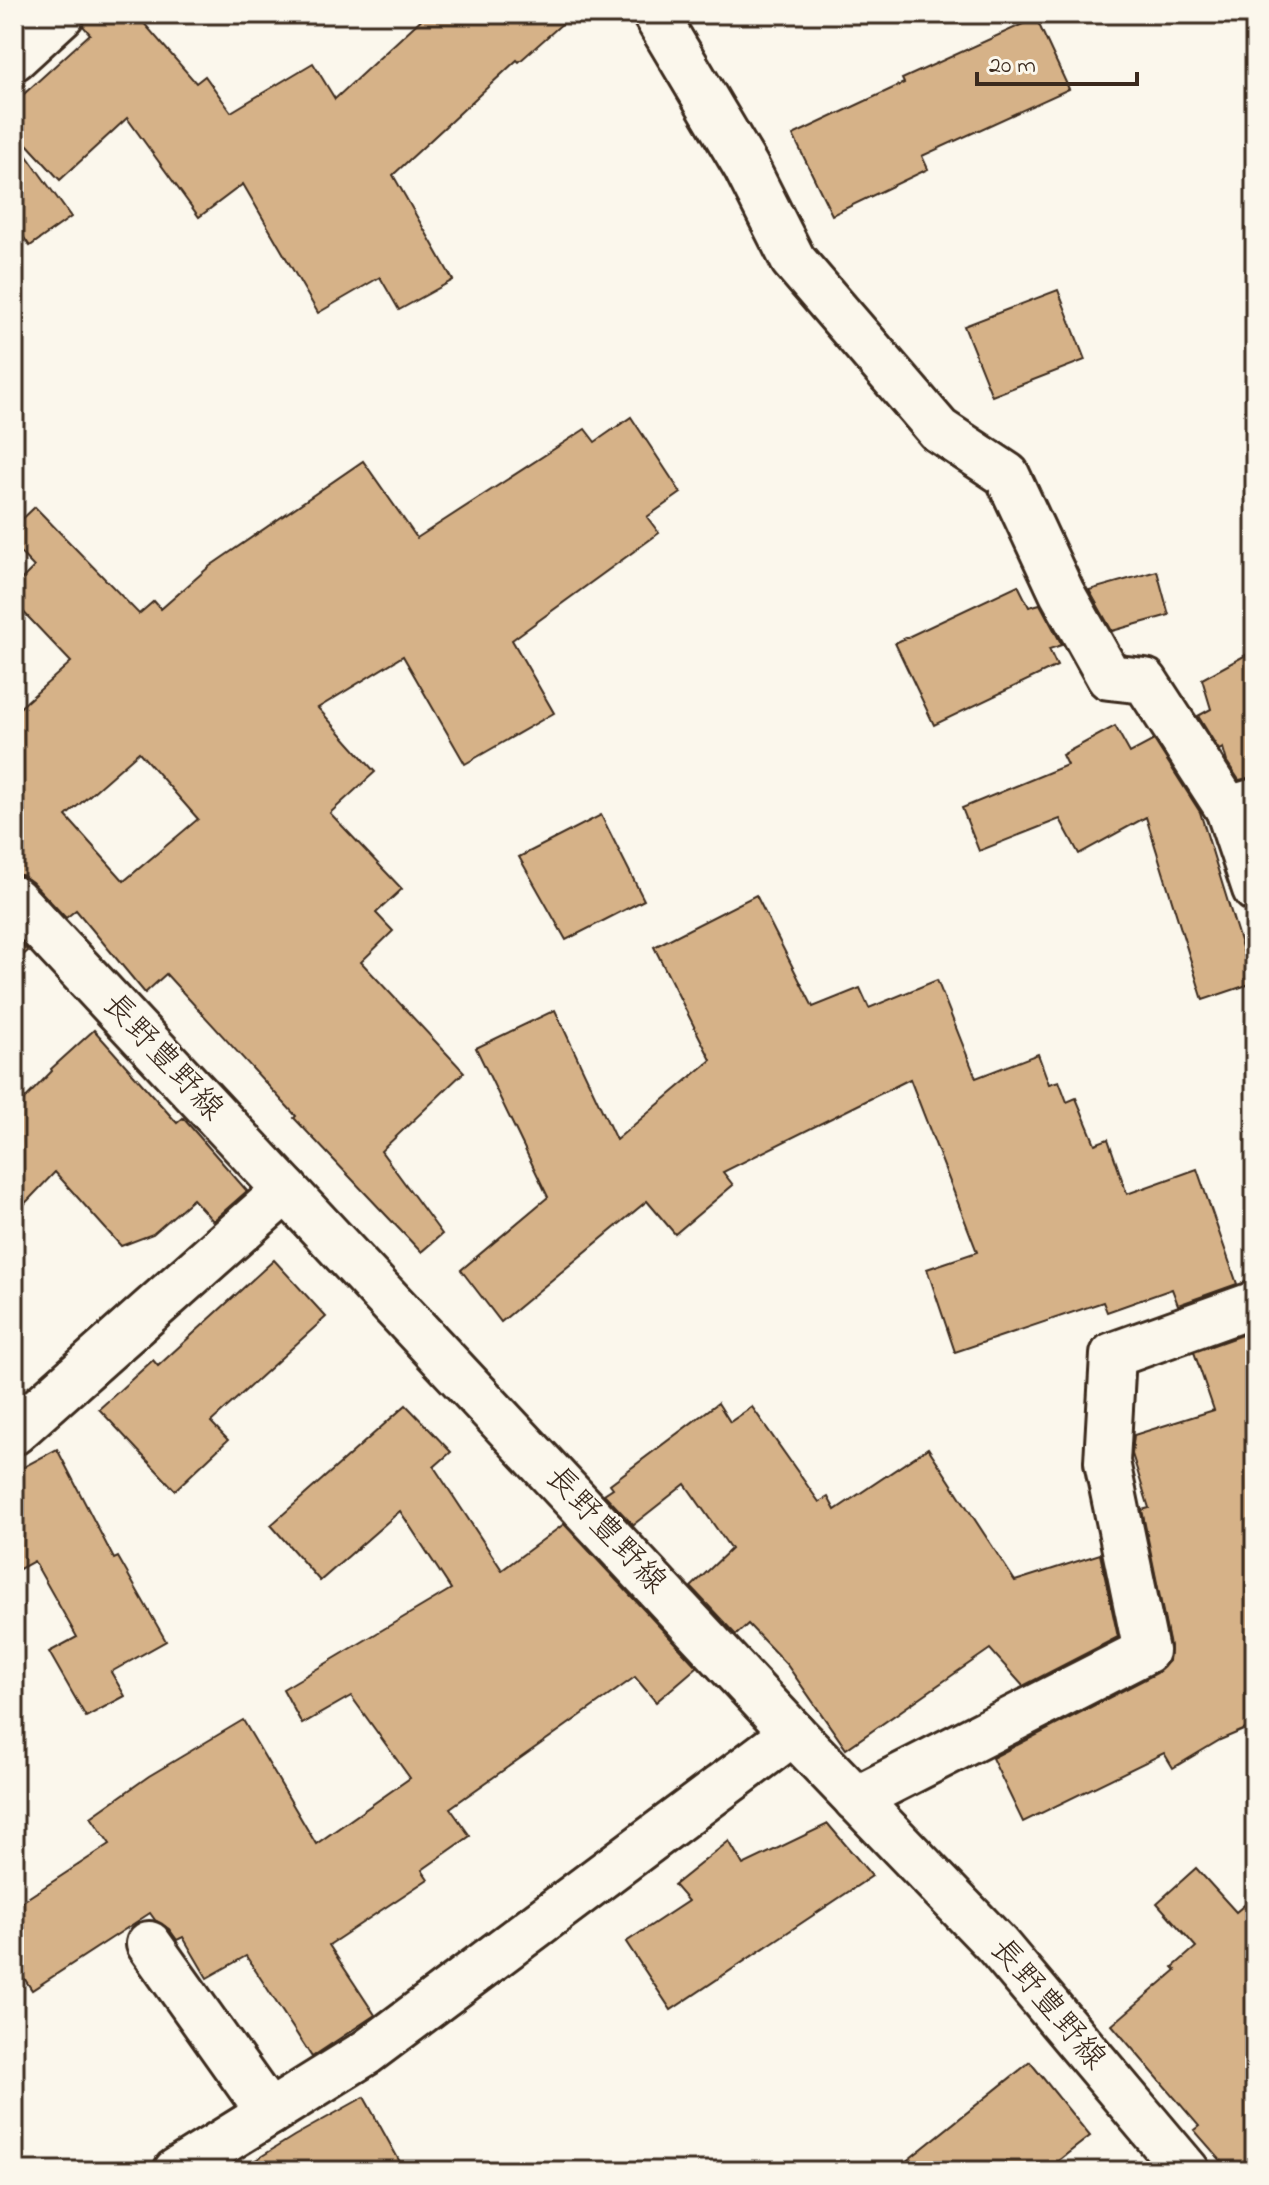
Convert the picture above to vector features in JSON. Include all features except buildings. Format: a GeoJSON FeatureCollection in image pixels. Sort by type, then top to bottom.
{"type":"FeatureCollection","features":[{"type":"Feature","properties":{"kind":"street"},"geometry":{"type":"LineString","coordinates":[[14,58],[62,14]]}},
{"type":"Feature","properties":{"kind":"street"},"geometry":{"type":"LineString","coordinates":[[655,14],[746,167],[793,260],[939,430],[1007,475],[1062,593],[1109,677],[1145,681],[1241,805],[1255,889]]}},
{"type":"Feature","properties":{"kind":"street","name":"長野豊野線"},"geometry":{"type":"LineString","coordinates":[[14,899],[793,1733],[997,1945],[1176,2167]]}},
{"type":"Feature","properties":{"kind":"street"},"geometry":{"type":"LineString","coordinates":[[14,1432],[286,1190]]}},
{"type":"Feature","properties":{"kind":"street"},"geometry":{"type":"LineString","coordinates":[[856,1799],[1146,1651],[1107,1462],[1113,1355],[1255,1304]]}},
{"type":"Feature","properties":{"kind":"street"},"geometry":{"type":"LineString","coordinates":[[176,2171],[367,2052],[793,1733]]}},
{"type":"Feature","properties":{"kind":"street"},"geometry":{"type":"LineString","coordinates":[[149,1944],[269,2113]]}}]}
